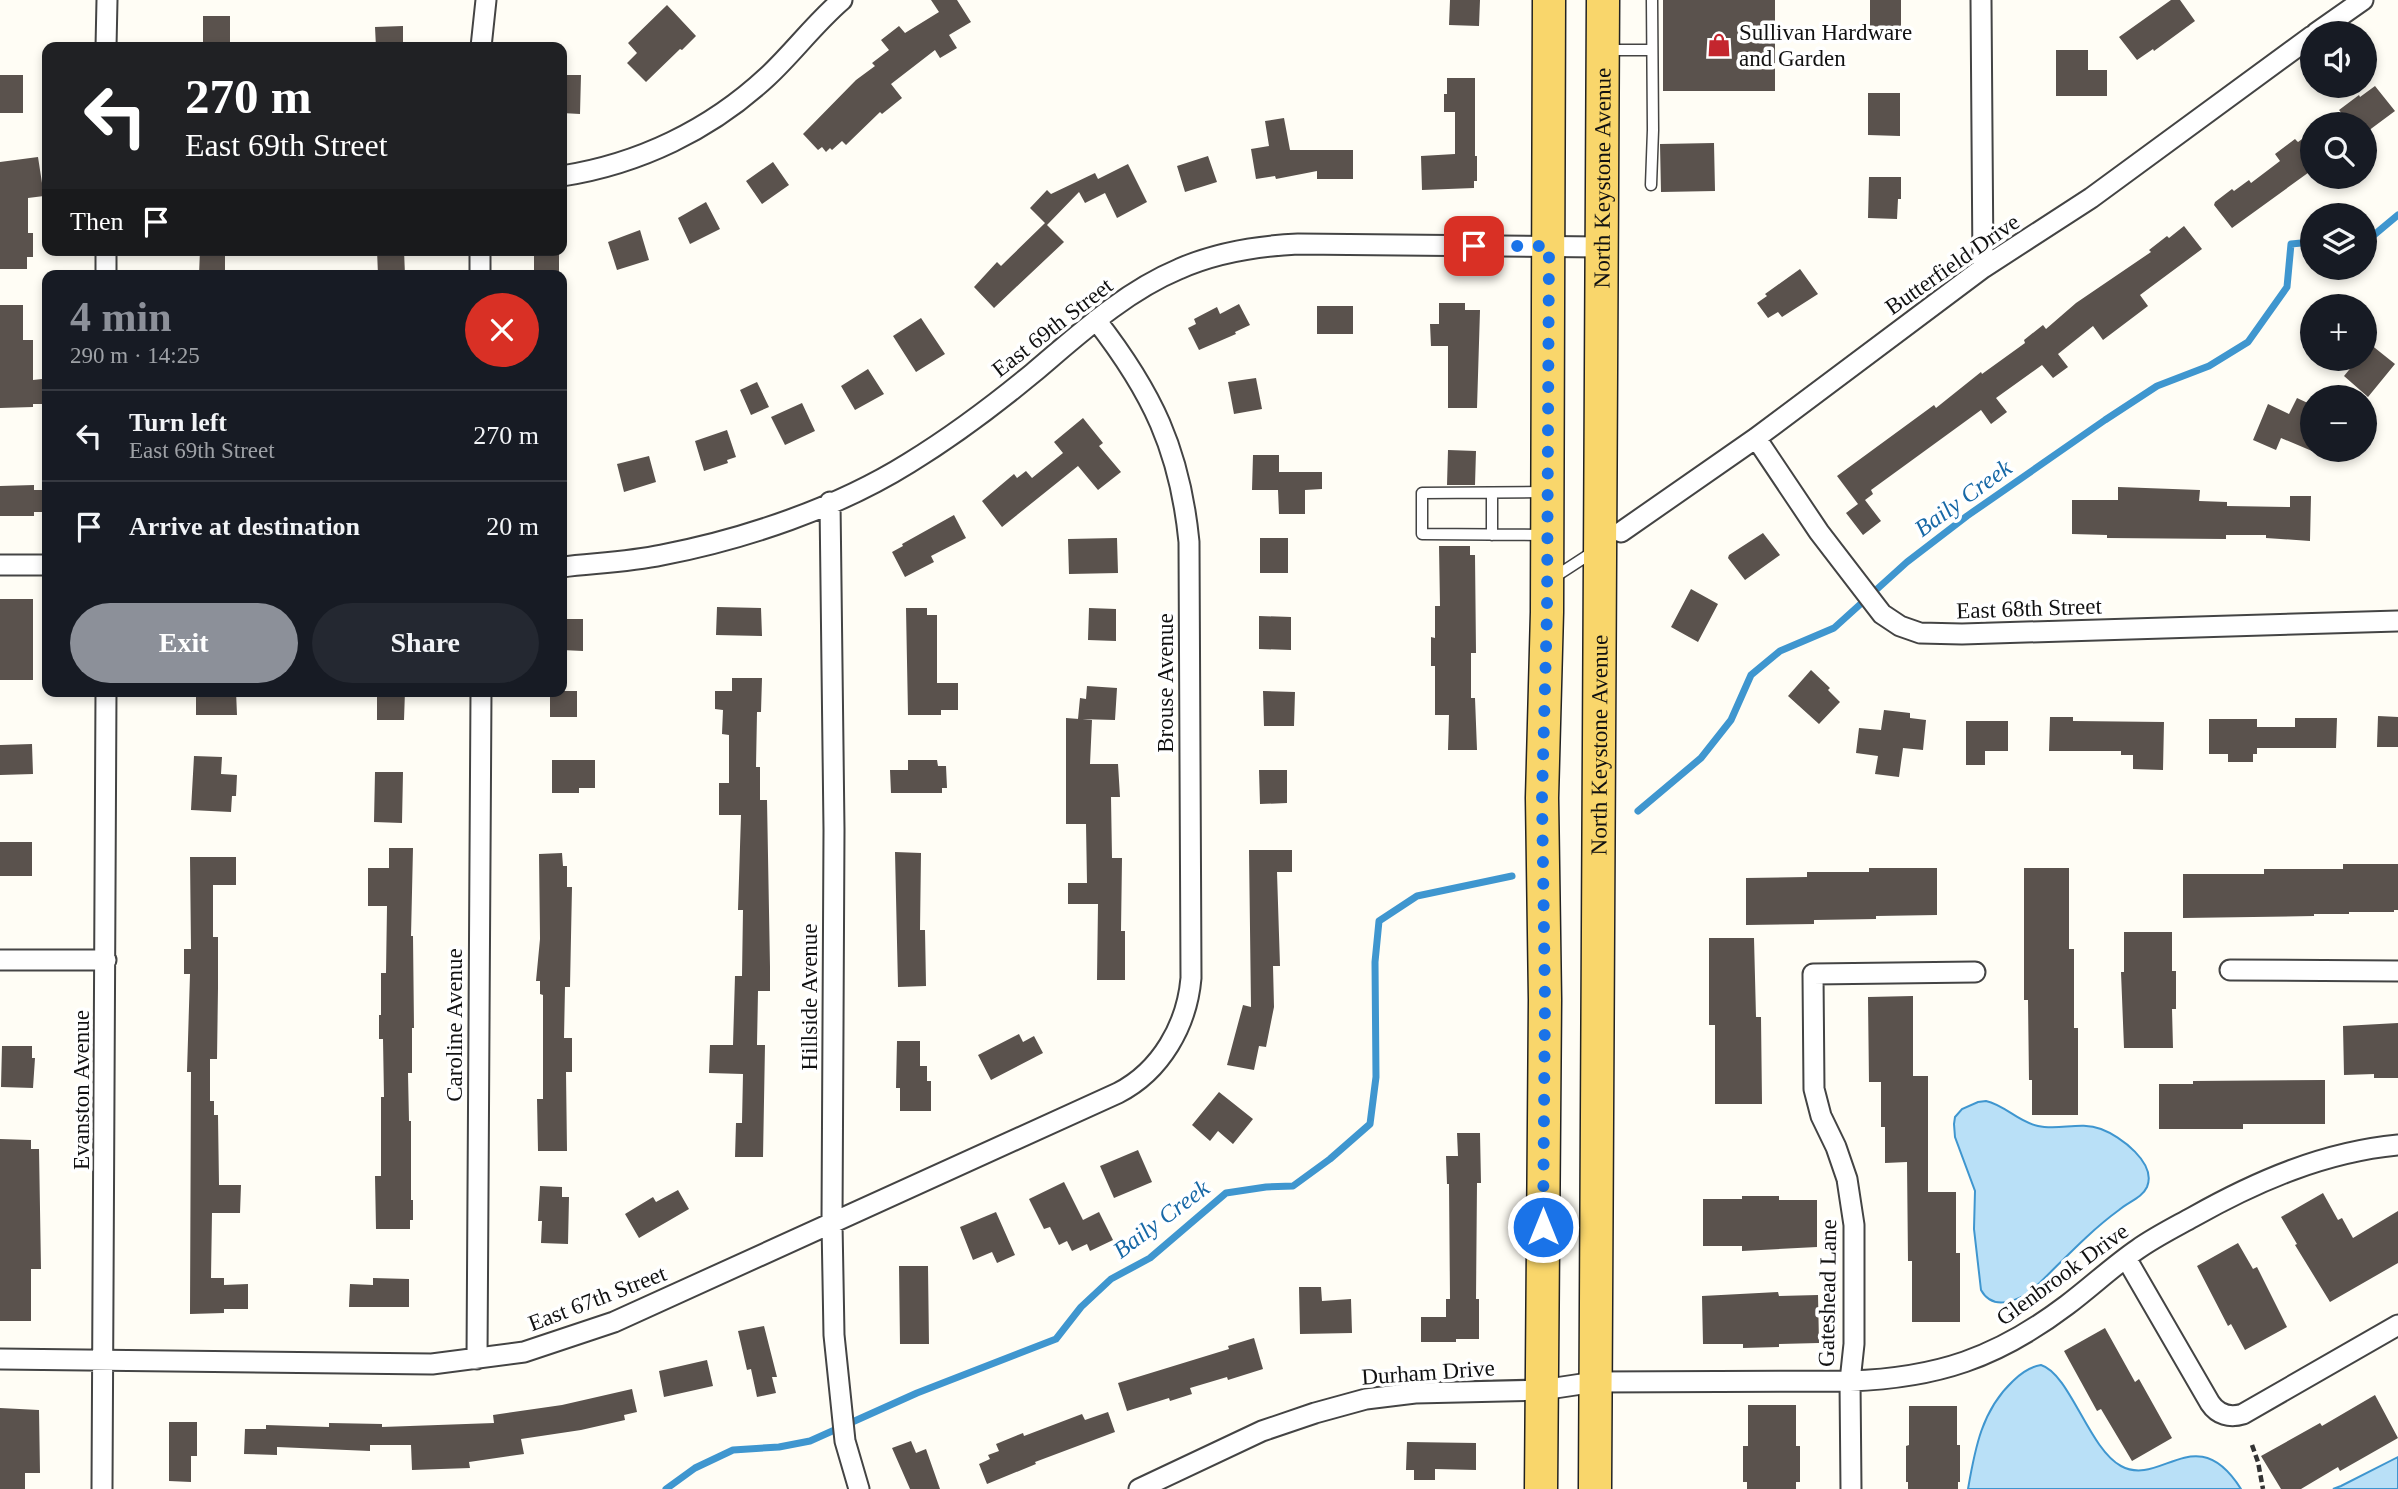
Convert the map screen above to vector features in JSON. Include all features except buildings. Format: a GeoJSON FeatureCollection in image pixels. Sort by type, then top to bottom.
{"type":"FeatureCollection","features":[{"type":"Feature","properties":{"kind":"main road","name":"North Keystone Avenue"},"geometry":{"type":"LineString","coordinates":[[1549,0],[1547,582],[1542,912],[1569,1385],[1595,1489]]}},
{"type":"Feature","properties":{"kind":"main road","name":"North Keystone Avenue"},"geometry":{"type":"LineString","coordinates":[[1541,1489],[1569,1385],[1598,880],[1598,767],[1610,540],[1602,247],[1603,0]]}},
{"type":"Feature","properties":{"kind":"street"},"geometry":{"type":"LineString","coordinates":[[106,42],[107,0]]}},
{"type":"Feature","properties":{"kind":"street"},"geometry":{"type":"LineString","coordinates":[[482,42],[486,0]]}},
{"type":"Feature","properties":{"kind":"street"},"geometry":{"type":"LineString","coordinates":[[567,175],[594,170],[648,153],[708,123],[769,75],[842,0]]}},
{"type":"Feature","properties":{"kind":"street"},"geometry":{"type":"LineString","coordinates":[[1980,0],[1983,268]]}},
{"type":"Feature","properties":{"kind":"street","name":"Butterfield Drive"},"geometry":{"type":"LineString","coordinates":[[2334,21],[2363,0]]}},
{"type":"Feature","properties":{"kind":"street","name":"Butterfield Drive"},"geometry":{"type":"LineString","coordinates":[[1610,540],[1756,438],[1983,268],[2091,198],[2300,45]]}},
{"type":"Feature","properties":{"kind":"street","name":"East 69th Street"},"geometry":{"type":"LineString","coordinates":[[567,566],[662,555],[748,534],[830,502],[899,469],[965,428],[1096,320],[1143,288],[1179,268],[1219,255],[1256,247],[1298,244],[1602,247]]}},
{"type":"Feature","properties":{"kind":"street","name":"Brouse Avenue"},"geometry":{"type":"LineString","coordinates":[[1096,320],[1136,374],[1166,434],[1181,488],[1189,542],[1191,978],[1184,1014],[1176,1034],[1158,1061]]}},
{"type":"Feature","properties":{"kind":"street","name":"East 68th Street"},"geometry":{"type":"LineString","coordinates":[[1756,438],[1837,556],[1882,614],[1900,626],[1920,633],[1939,635],[2398,621]]}},
{"type":"Feature","properties":{"kind":"street","name":"Hillside Avenue"},"geometry":{"type":"LineString","coordinates":[[830,502],[834,831],[834,1335],[845,1441],[859,1489]]}},
{"type":"Feature","properties":{"kind":"street"},"geometry":{"type":"LineString","coordinates":[[0,565],[42,565]]}},
{"type":"Feature","properties":{"kind":"street","name":"Evanston Avenue"},"geometry":{"type":"LineString","coordinates":[[102,1489],[106,697]]}},
{"type":"Feature","properties":{"kind":"street","name":"Caroline Avenue"},"geometry":{"type":"LineString","coordinates":[[477,1359],[481,697]]}},
{"type":"Feature","properties":{"kind":"street"},"geometry":{"type":"LineString","coordinates":[[0,961],[106,961]]}},
{"type":"Feature","properties":{"kind":"street"},"geometry":{"type":"LineString","coordinates":[[2230,971],[2398,971]]}},
{"type":"Feature","properties":{"kind":"street","name":"Gateshead Lane"},"geometry":{"type":"LineString","coordinates":[[1851,1489],[1850,1381],[1854,1344],[1854,1224],[1847,1179],[1815,1100],[1813,974],[1975,972]]}},
{"type":"Feature","properties":{"kind":"street","name":"East 67th Street"},"geometry":{"type":"LineString","coordinates":[[0,1359],[432,1364],[524,1352],[592,1331],[1125,1089],[1158,1061]]}},
{"type":"Feature","properties":{"kind":"street","name":"Glenbrook Drive"},"geometry":{"type":"LineString","coordinates":[[1569,1385],[1850,1381],[1933,1373],[1980,1358],[2025,1333],[2056,1313],[2126,1258],[2175,1226],[2234,1194],[2333,1157],[2398,1144]]}},
{"type":"Feature","properties":{"kind":"street"},"geometry":{"type":"LineString","coordinates":[[2126,1258],[2210,1403],[2215,1410],[2226,1416],[2243,1414],[2398,1325]]}},
{"type":"Feature","properties":{"kind":"street","name":"Durham Drive"},"geometry":{"type":"LineString","coordinates":[[1139,1489],[1262,1430],[1340,1405],[1415,1393],[1569,1385]]}},
{"type":"Feature","properties":{"kind":"lane"},"geometry":{"type":"LineString","coordinates":[[1651,0],[1651,185]]}},
{"type":"Feature","properties":{"kind":"lane"},"geometry":{"type":"LineString","coordinates":[[1603,50],[1651,50]]}},
{"type":"Feature","properties":{"kind":"lane"},"geometry":{"type":"LineString","coordinates":[[1547,492],[1422,493],[1422,534],[1547,535]]}},
{"type":"Feature","properties":{"kind":"lane"},"geometry":{"type":"LineString","coordinates":[[1492,493],[1492,535]]}},
{"type":"Feature","properties":{"kind":"lane"},"geometry":{"type":"LineString","coordinates":[[1547,582],[1610,540]]}},
{"type":"Feature","properties":{"kind":"path"},"geometry":{"type":"LineString","coordinates":[[2252,1445],[2263,1489]]}},
{"type":"Feature","properties":{"kind":"water"},"geometry":{"type":"Polygon","coordinates":[[[1986,1101],[2038,1126],[2085,1126],[2101,1129],[2127,1144],[2135,1152],[2147,1169],[2149,1178],[2142,1194],[2095,1229],[2029,1293],[2003,1302],[1991,1300],[1981,1290],[1974,1229],[1975,1191],[1955,1137],[1955,1117],[1962,1109],[1986,1101]]]}},
{"type":"Feature","properties":{"kind":"water"},"geometry":{"type":"Polygon","coordinates":[[[2041,1365],[2061,1382],[2099,1444],[2121,1466],[2136,1470],[2150,1469],[2194,1456],[2209,1459],[2225,1469],[2241,1489],[1968,1489],[1977,1444],[1994,1404],[2019,1375],[2041,1365]]]}},
{"type":"Feature","properties":{"kind":"water"},"geometry":{"type":"Polygon","coordinates":[[[2398,1457],[2398,1489],[2333,1489],[2341,1486],[2398,1457]]]}},
{"type":"Feature","properties":{"kind":"waterway","name":"Baily Creek"},"geometry":{"type":"LineString","coordinates":[[2377,232],[2398,215]]}},
{"type":"Feature","properties":{"kind":"waterway","name":"Baily Creek"},"geometry":{"type":"LineString","coordinates":[[1638,811],[1701,758],[1731,720],[1751,675],[1780,651],[1834,628],[1907,562],[1967,516],[2105,420],[2157,386],[2209,366],[2248,342],[2287,287],[2291,244],[2300,243]]}},
{"type":"Feature","properties":{"kind":"waterway","name":"Baily Creek"},"geometry":{"type":"LineString","coordinates":[[666,1489],[695,1468],[733,1450],[779,1447],[810,1441],[917,1393],[1056,1339],[1081,1307],[1111,1279],[1150,1258],[1226,1193],[1293,1186],[1330,1159],[1370,1124],[1376,1077],[1375,962],[1379,921],[1417,896],[1512,876]]}},
{"type":"Feature","properties":{"kind":"place","name":"Sullivan Hardware and Garden"},"geometry":{"type":"Point","coordinates":[1719,45]}},
{"type":"Feature","properties":{"kind":"route"},"geometry":{"type":"LineString","coordinates":[[1474,246],[1549,246],[1547,612],[1542,798],[1545,1000],[1543,1227]]}}]}
